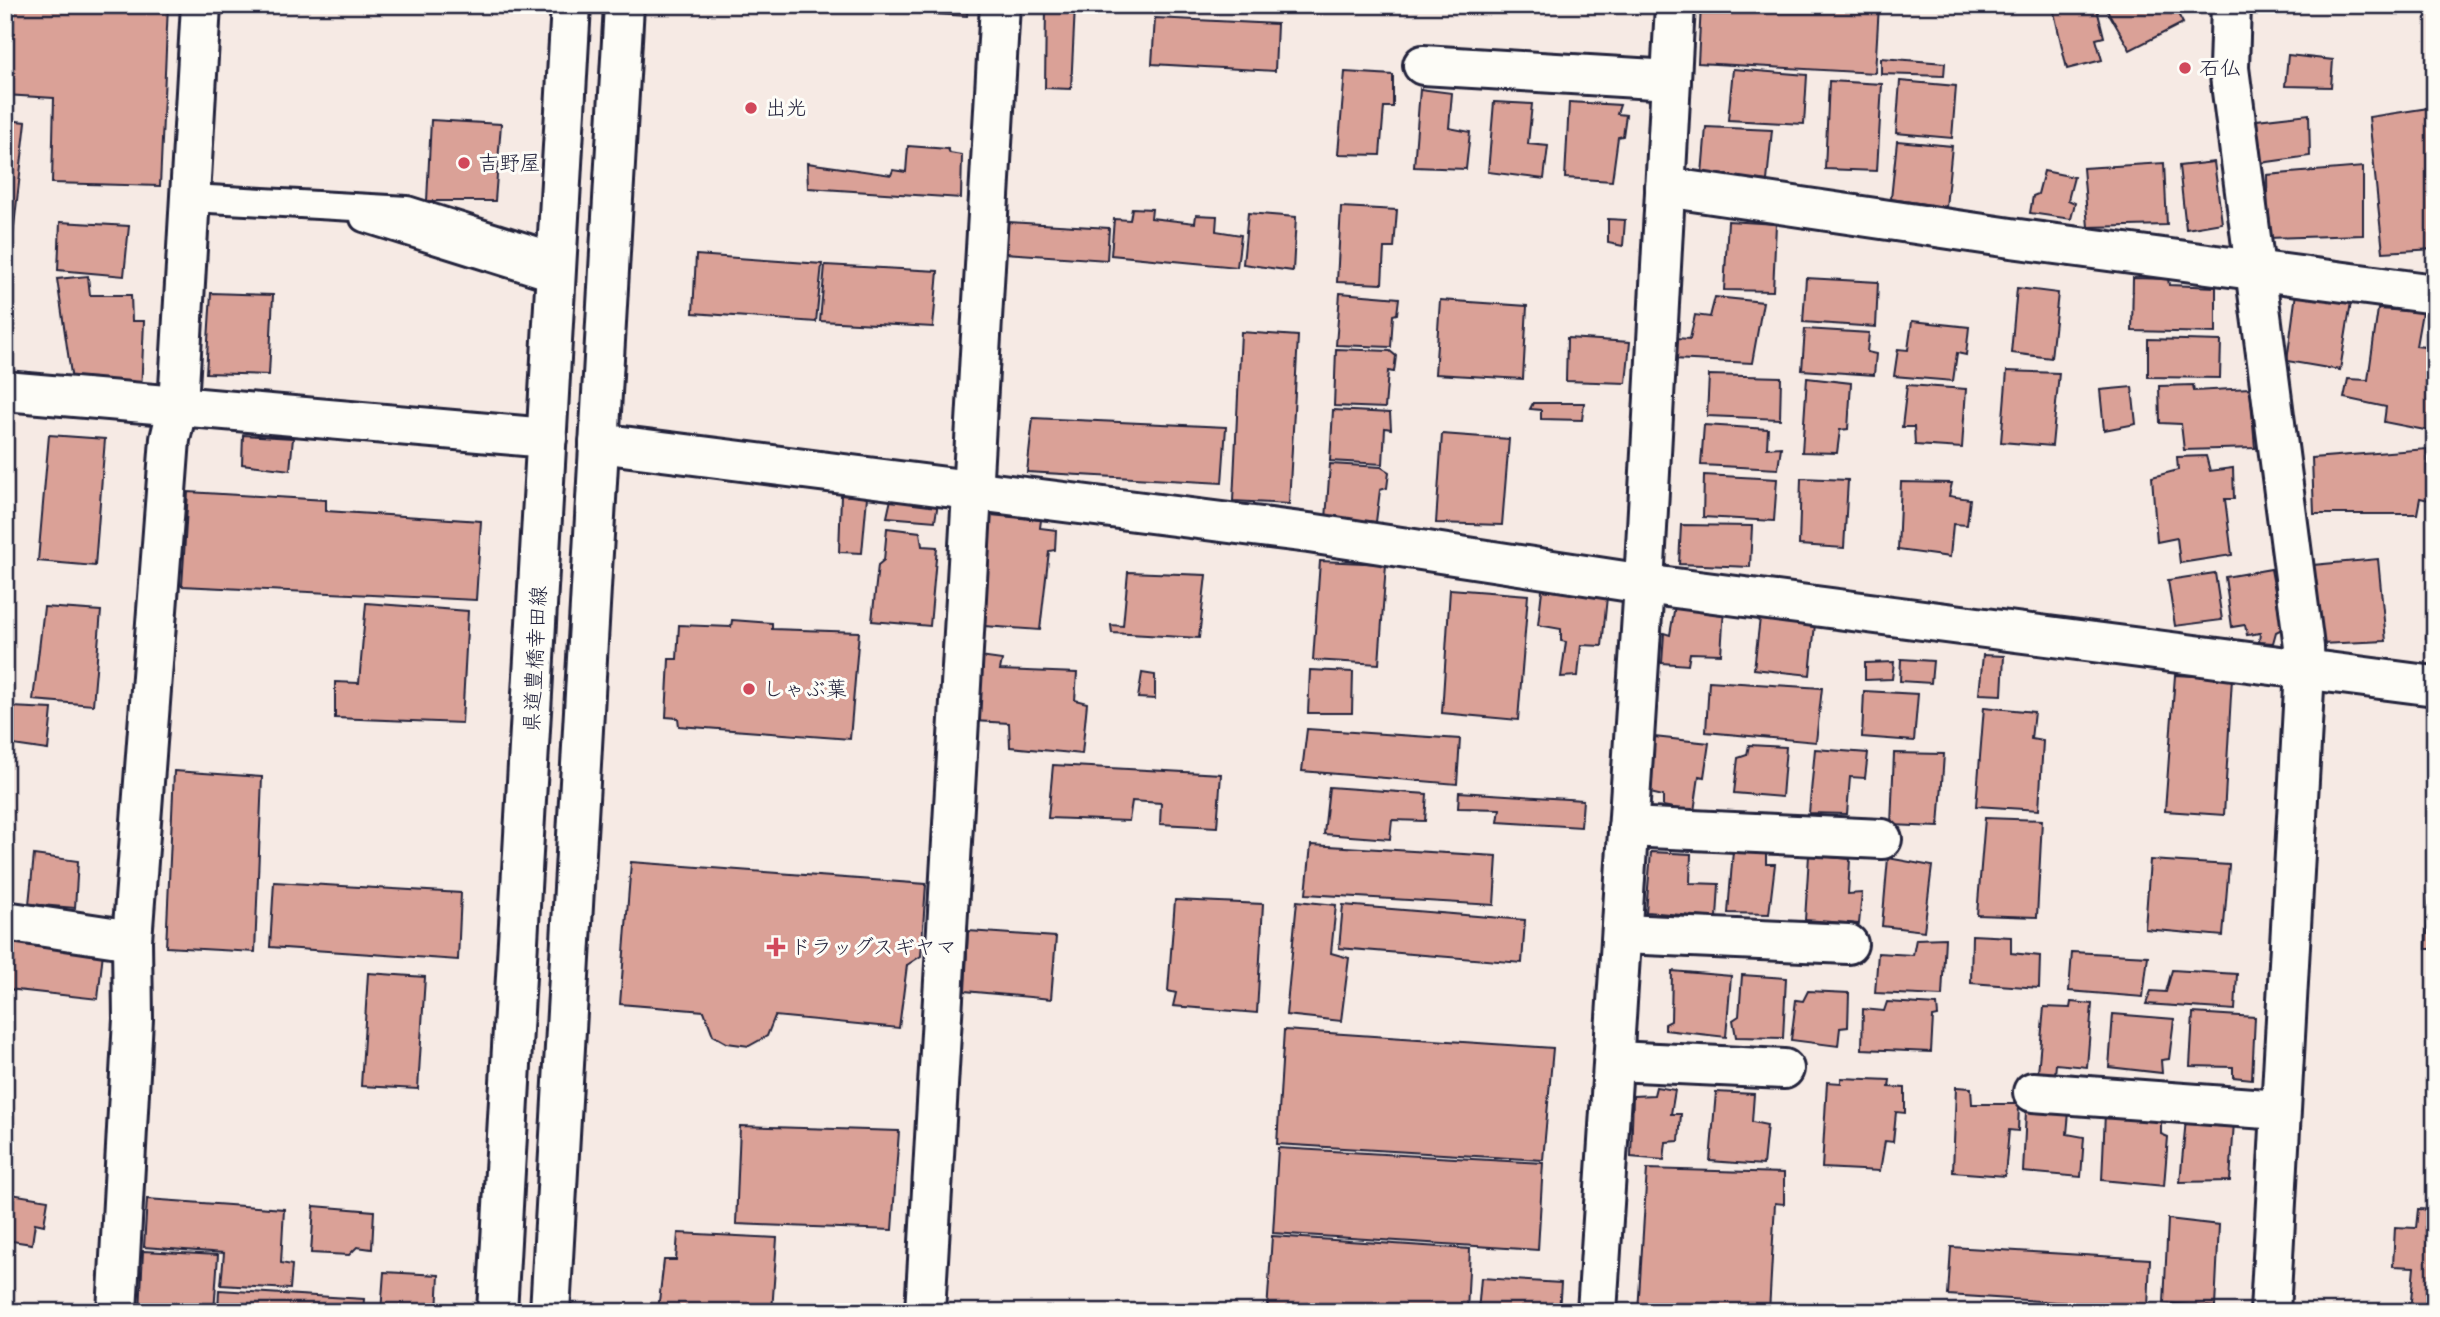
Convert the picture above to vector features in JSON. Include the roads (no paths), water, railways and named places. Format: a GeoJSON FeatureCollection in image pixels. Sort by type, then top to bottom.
{"type":"FeatureCollection","features":[{"type":"Feature","properties":{"kind":"street"},"geometry":{"type":"LineString","coordinates":[[117,1312],[133,1019],[132,940],[170,439],[178,405],[201,5]]}},
{"type":"Feature","properties":{"kind":"street","name":"県道豊橋幸田線"},"geometry":{"type":"LineString","coordinates":[[497,1312],[571,5]]}},
{"type":"Feature","properties":{"kind":"street"},"geometry":{"type":"LineString","coordinates":[[550,1312],[624,5]]}},
{"type":"Feature","properties":{"kind":"street"},"geometry":{"type":"LineString","coordinates":[[925,1312],[1000,5]]}},
{"type":"Feature","properties":{"kind":"street"},"geometry":{"type":"LineString","coordinates":[[1597,1312],[1644,584],[1675,5]]}},
{"type":"Feature","properties":{"kind":"street"},"geometry":{"type":"LineString","coordinates":[[2231,5],[2229,68],[2305,670],[2270,1312]]}},
{"type":"Feature","properties":{"kind":"street"},"geometry":{"type":"LineString","coordinates":[[1423,65],[1671,80]]}},
{"type":"Feature","properties":{"kind":"street"},"geometry":{"type":"LineString","coordinates":[[1665,187],[2435,294]]}},
{"type":"Feature","properties":{"kind":"street"},"geometry":{"type":"LineString","coordinates":[[5,391],[547,438]]}},
{"type":"Feature","properties":{"kind":"street"},"geometry":{"type":"LineString","coordinates":[[599,443],[1309,533],[1644,584],[2435,686]]}},
{"type":"Feature","properties":{"kind":"street"},"geometry":{"type":"LineString","coordinates":[[1628,827],[1882,839]]}},
{"type":"Feature","properties":{"kind":"street"},"geometry":{"type":"LineString","coordinates":[[5,921],[132,940]]}},
{"type":"Feature","properties":{"kind":"street"},"geometry":{"type":"LineString","coordinates":[[1622,934],[1848,944]]}},
{"type":"Feature","properties":{"kind":"street"},"geometry":{"type":"LineString","coordinates":[[1615,1061],[1784,1069]]}},
{"type":"Feature","properties":{"kind":"street"},"geometry":{"type":"LineString","coordinates":[[2033,1093],[2280,1110]]}},
{"type":"Feature","properties":{"kind":"lane"},"geometry":{"type":"LineString","coordinates":[[191,198],[407,210],[556,268]]}},
{"type":"Feature","properties":{"kind":"lane"},"geometry":{"type":"LineString","coordinates":[[324,205],[556,268]]}},
{"type":"Feature","properties":{"kind":"place","name":"石仏"},"geometry":{"type":"Point","coordinates":[2185,68]}},
{"type":"Feature","properties":{"kind":"place","name":"出光"},"geometry":{"type":"Point","coordinates":[751,108]}},
{"type":"Feature","properties":{"kind":"place","name":"吉野屋"},"geometry":{"type":"Point","coordinates":[464,163]}},
{"type":"Feature","properties":{"kind":"place","name":"しゃぶ葉"},"geometry":{"type":"Point","coordinates":[749,689]}},
{"type":"Feature","properties":{"kind":"place","name":"ドラッグスギヤマ"},"geometry":{"type":"Point","coordinates":[776,947]}}]}
